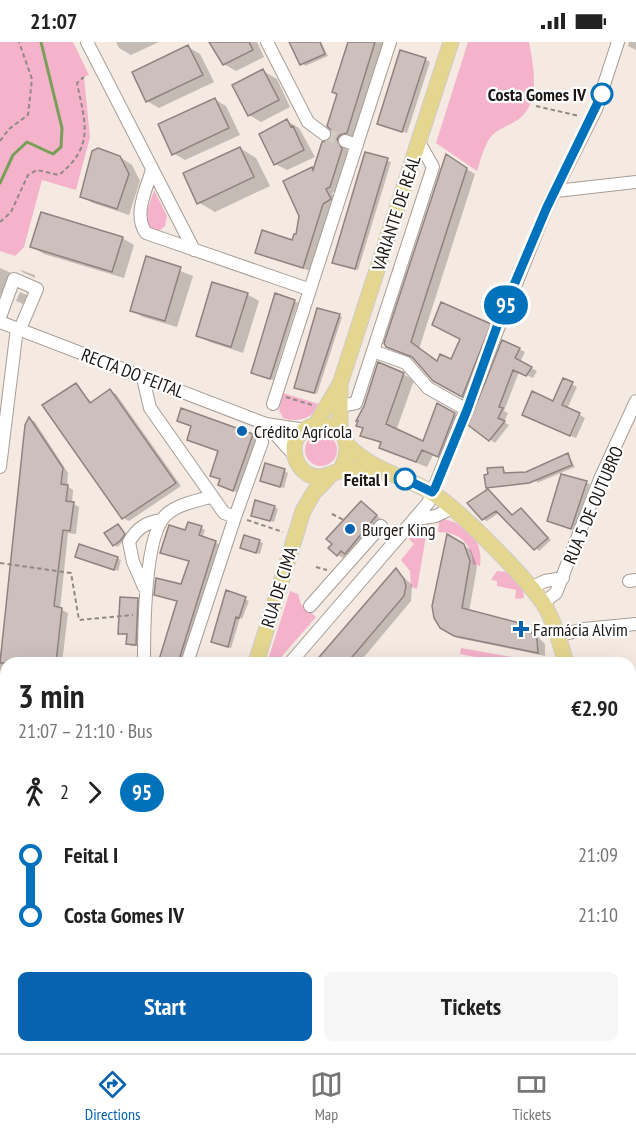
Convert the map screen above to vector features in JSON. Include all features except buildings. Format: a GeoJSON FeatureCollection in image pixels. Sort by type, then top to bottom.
{"type":"FeatureCollection","features":[{"type":"Feature","properties":{"kind":"main road","name":"VARIANTE DE REAL"},"geometry":{"type":"LineString","coordinates":[[310,427],[340,384],[420,144],[451,42]]}},
{"type":"Feature","properties":{"kind":"main road","name":"VARIANTE DE REAL"},"geometry":{"type":"LineString","coordinates":[[340,384],[340,431]]}},
{"type":"Feature","properties":{"kind":"main road","name":"RECTA DO FEITAL"},"geometry":{"type":"LineString","coordinates":[[310,427],[332,426],[340,431],[348,445],[362,459],[382,471],[432,492],[452,508],[543,603],[564,657]]}},
{"type":"Feature","properties":{"kind":"main road"},"geometry":{"type":"LineString","coordinates":[[297,460],[296,440],[310,427]]}},
{"type":"Feature","properties":{"kind":"main road"},"geometry":{"type":"LineString","coordinates":[[335,474],[347,458],[348,445]]}},
{"type":"Feature","properties":{"kind":"main road","name":"RECTA DO FEITAL"},"geometry":{"type":"LineString","coordinates":[[297,460],[310,475],[382,471]]}},
{"type":"Feature","properties":{"kind":"main road","name":"RUA DE CIMA"},"geometry":{"type":"LineString","coordinates":[[297,460],[303,489],[303,511]]}},
{"type":"Feature","properties":{"kind":"main road","name":"RUA DE CIMA"},"geometry":{"type":"LineString","coordinates":[[258,657],[303,511],[314,492],[335,474]]}},
{"type":"Feature","properties":{"kind":"street"},"geometry":{"type":"LineString","coordinates":[[87,42],[194,250]]}},
{"type":"Feature","properties":{"kind":"street"},"geometry":{"type":"LineString","coordinates":[[267,42],[308,122],[324,134]]}},
{"type":"Feature","properties":{"kind":"street"},"geometry":{"type":"LineString","coordinates":[[274,399],[390,42]]}},
{"type":"Feature","properties":{"kind":"street"},"geometry":{"type":"LineString","coordinates":[[295,657],[416,519],[432,492],[467,410],[500,318],[556,191],[596,109],[618,42]]}},
{"type":"Feature","properties":{"kind":"street"},"geometry":{"type":"LineString","coordinates":[[345,141],[357,145]]}},
{"type":"Feature","properties":{"kind":"street"},"geometry":{"type":"LineString","coordinates":[[340,406],[356,403],[433,167],[420,144]]}},
{"type":"Feature","properties":{"kind":"street"},"geometry":{"type":"LineString","coordinates":[[152,170],[140,215],[141,226],[146,233],[308,289]]}},
{"type":"Feature","properties":{"kind":"street"},"geometry":{"type":"LineString","coordinates":[[556,191],[636,182]]}},
{"type":"Feature","properties":{"kind":"street"},"geometry":{"type":"LineString","coordinates":[[162,239],[171,227],[174,215]]}},
{"type":"Feature","properties":{"kind":"street"},"geometry":{"type":"LineString","coordinates":[[0,317],[14,279],[37,289],[18,329],[0,467]]}},
{"type":"Feature","properties":{"kind":"street","name":"RECTA DO FEITAL"},"geometry":{"type":"LineString","coordinates":[[0,322],[266,424],[310,427]]}},
{"type":"Feature","properties":{"kind":"street"},"geometry":{"type":"LineString","coordinates":[[373,351],[406,363],[428,388],[467,410]]}},
{"type":"Feature","properties":{"kind":"street"},"geometry":{"type":"LineString","coordinates":[[143,378],[150,408],[210,497],[224,513],[235,517]]}},
{"type":"Feature","properties":{"kind":"street","name":"RUA 5 DE OUTUBRO"},"geometry":{"type":"LineString","coordinates":[[543,603],[556,593],[600,478],[636,401]]}},
{"type":"Feature","properties":{"kind":"street","name":"RECTA DO FEITAL"},"geometry":{"type":"LineString","coordinates":[[266,424],[297,460]]}},
{"type":"Feature","properties":{"kind":"street"},"geometry":{"type":"LineString","coordinates":[[190,657],[262,442]]}},
{"type":"Feature","properties":{"kind":"street"},"geometry":{"type":"LineString","coordinates":[[145,588],[133,562],[129,542],[136,530],[150,522],[161,520],[180,506],[210,497]]}},
{"type":"Feature","properties":{"kind":"street"},"geometry":{"type":"LineString","coordinates":[[416,519],[436,516],[452,508]]}},
{"type":"Feature","properties":{"kind":"street"},"geometry":{"type":"LineString","coordinates":[[144,657],[145,588],[161,520]]}},
{"type":"Feature","properties":{"kind":"street"},"geometry":{"type":"LineString","coordinates":[[310,606],[381,526]]}},
{"type":"Feature","properties":{"kind":"street"},"geometry":{"type":"LineString","coordinates":[[530,588],[545,580],[562,578]]}},
{"type":"Feature","properties":{"kind":"street"},"geometry":{"type":"LineString","coordinates":[[557,636],[584,629],[636,624]]}},
{"type":"Feature","properties":{"kind":"path"},"geometry":{"type":"LineString","coordinates":[[0,141],[9,129],[28,115],[32,79],[19,42]]}},
{"type":"Feature","properties":{"kind":"path"},"geometry":{"type":"LineString","coordinates":[[0,222],[11,212],[28,175],[37,170],[59,176],[76,162],[87,133],[77,83],[84,77]]}},
{"type":"Feature","properties":{"kind":"path"},"geometry":{"type":"LineString","coordinates":[[536,106],[585,118]]}},
{"type":"Feature","properties":{"kind":"path"},"geometry":{"type":"LineString","coordinates":[[274,399],[321,408]]}},
{"type":"Feature","properties":{"kind":"path"},"geometry":{"type":"LineString","coordinates":[[332,514],[344,520]]}},
{"type":"Feature","properties":{"kind":"path"},"geometry":{"type":"LineString","coordinates":[[235,517],[283,532]]}},
{"type":"Feature","properties":{"kind":"path"},"geometry":{"type":"LineString","coordinates":[[0,562],[71,573],[79,620],[145,614]]}},
{"type":"Feature","properties":{"kind":"path"},"geometry":{"type":"LineString","coordinates":[[316,567],[334,572]]}},
{"type":"Feature","properties":{"kind":"shaded area"},"geometry":{"type":"Polygon","coordinates":[[[0,42],[73,42],[89,75],[84,77],[90,137],[76,190],[42,180],[24,247],[15,256],[0,251],[0,42]]]}},
{"type":"Feature","properties":{"kind":"shaded area"},"geometry":{"type":"Polygon","coordinates":[[[468,42],[529,42],[534,75],[529,107],[514,122],[490,137],[477,171],[436,143],[468,42]]]}},
{"type":"Feature","properties":{"kind":"shaded area"},"geometry":{"type":"Polygon","coordinates":[[[154,190],[167,216],[165,226],[157,233],[150,230],[145,217],[154,190]]]}},
{"type":"Feature","properties":{"kind":"shaded area"},"geometry":{"type":"Polygon","coordinates":[[[283,393],[322,405],[314,413],[304,418],[294,420],[283,418],[279,410],[283,393]]]}},
{"type":"Feature","properties":{"kind":"shaded area"},"geometry":{"type":"Polygon","coordinates":[[[321,434],[332,439],[337,450],[332,461],[321,466],[310,461],[305,450],[310,439],[321,434]]]}},
{"type":"Feature","properties":{"kind":"shaded area"},"geometry":{"type":"Polygon","coordinates":[[[440,518],[465,528],[476,540],[480,566],[473,564],[470,550],[463,540],[452,534],[438,532],[440,518]]]}},
{"type":"Feature","properties":{"kind":"shaded area"},"geometry":{"type":"Polygon","coordinates":[[[428,524],[417,589],[411,587],[410,571],[401,560],[414,544],[407,537],[420,526],[428,524]]]}},
{"type":"Feature","properties":{"kind":"shaded area"},"geometry":{"type":"Polygon","coordinates":[[[497,571],[507,572],[523,589],[524,598],[515,599],[516,590],[497,586],[497,581],[491,580],[497,571]]]}},
{"type":"Feature","properties":{"kind":"shaded area"},"geometry":{"type":"Polygon","coordinates":[[[290,591],[298,594],[301,604],[316,617],[281,657],[269,657],[290,591]]]}},
{"type":"Feature","properties":{"kind":"shaded area"},"geometry":{"type":"Polygon","coordinates":[[[461,648],[512,657],[475,657],[460,654],[461,648]]]}},
{"type":"Feature","properties":{"kind":"waterway"},"geometry":{"type":"LineString","coordinates":[[0,183],[13,155],[27,142],[53,154],[61,147],[62,128],[41,42]]}},
{"type":"Feature","properties":{"kind":"tunnel"},"geometry":{"type":"LineString","coordinates":[[324,134],[345,141]]}},
{"type":"Feature","properties":{"kind":"bus line","name":"95"},"geometry":{"type":"LineString","coordinates":[[405,479],[432,492],[435,488],[467,410],[500,318],[547,207],[602,94]]}},
{"type":"Feature","properties":{"kind":"place","name":"Costa Gomes IV"},"geometry":{"type":"Point","coordinates":[602,94]}},
{"type":"Feature","properties":{"kind":"place","name":"Crédito Agrícola"},"geometry":{"type":"Point","coordinates":[242,431]}},
{"type":"Feature","properties":{"kind":"place","name":"Feital I"},"geometry":{"type":"Point","coordinates":[405,479]}},
{"type":"Feature","properties":{"kind":"place","name":"Burger King"},"geometry":{"type":"Point","coordinates":[350,529]}},
{"type":"Feature","properties":{"kind":"place","name":"Farmácia Alvim"},"geometry":{"type":"Point","coordinates":[521,629]}}]}
